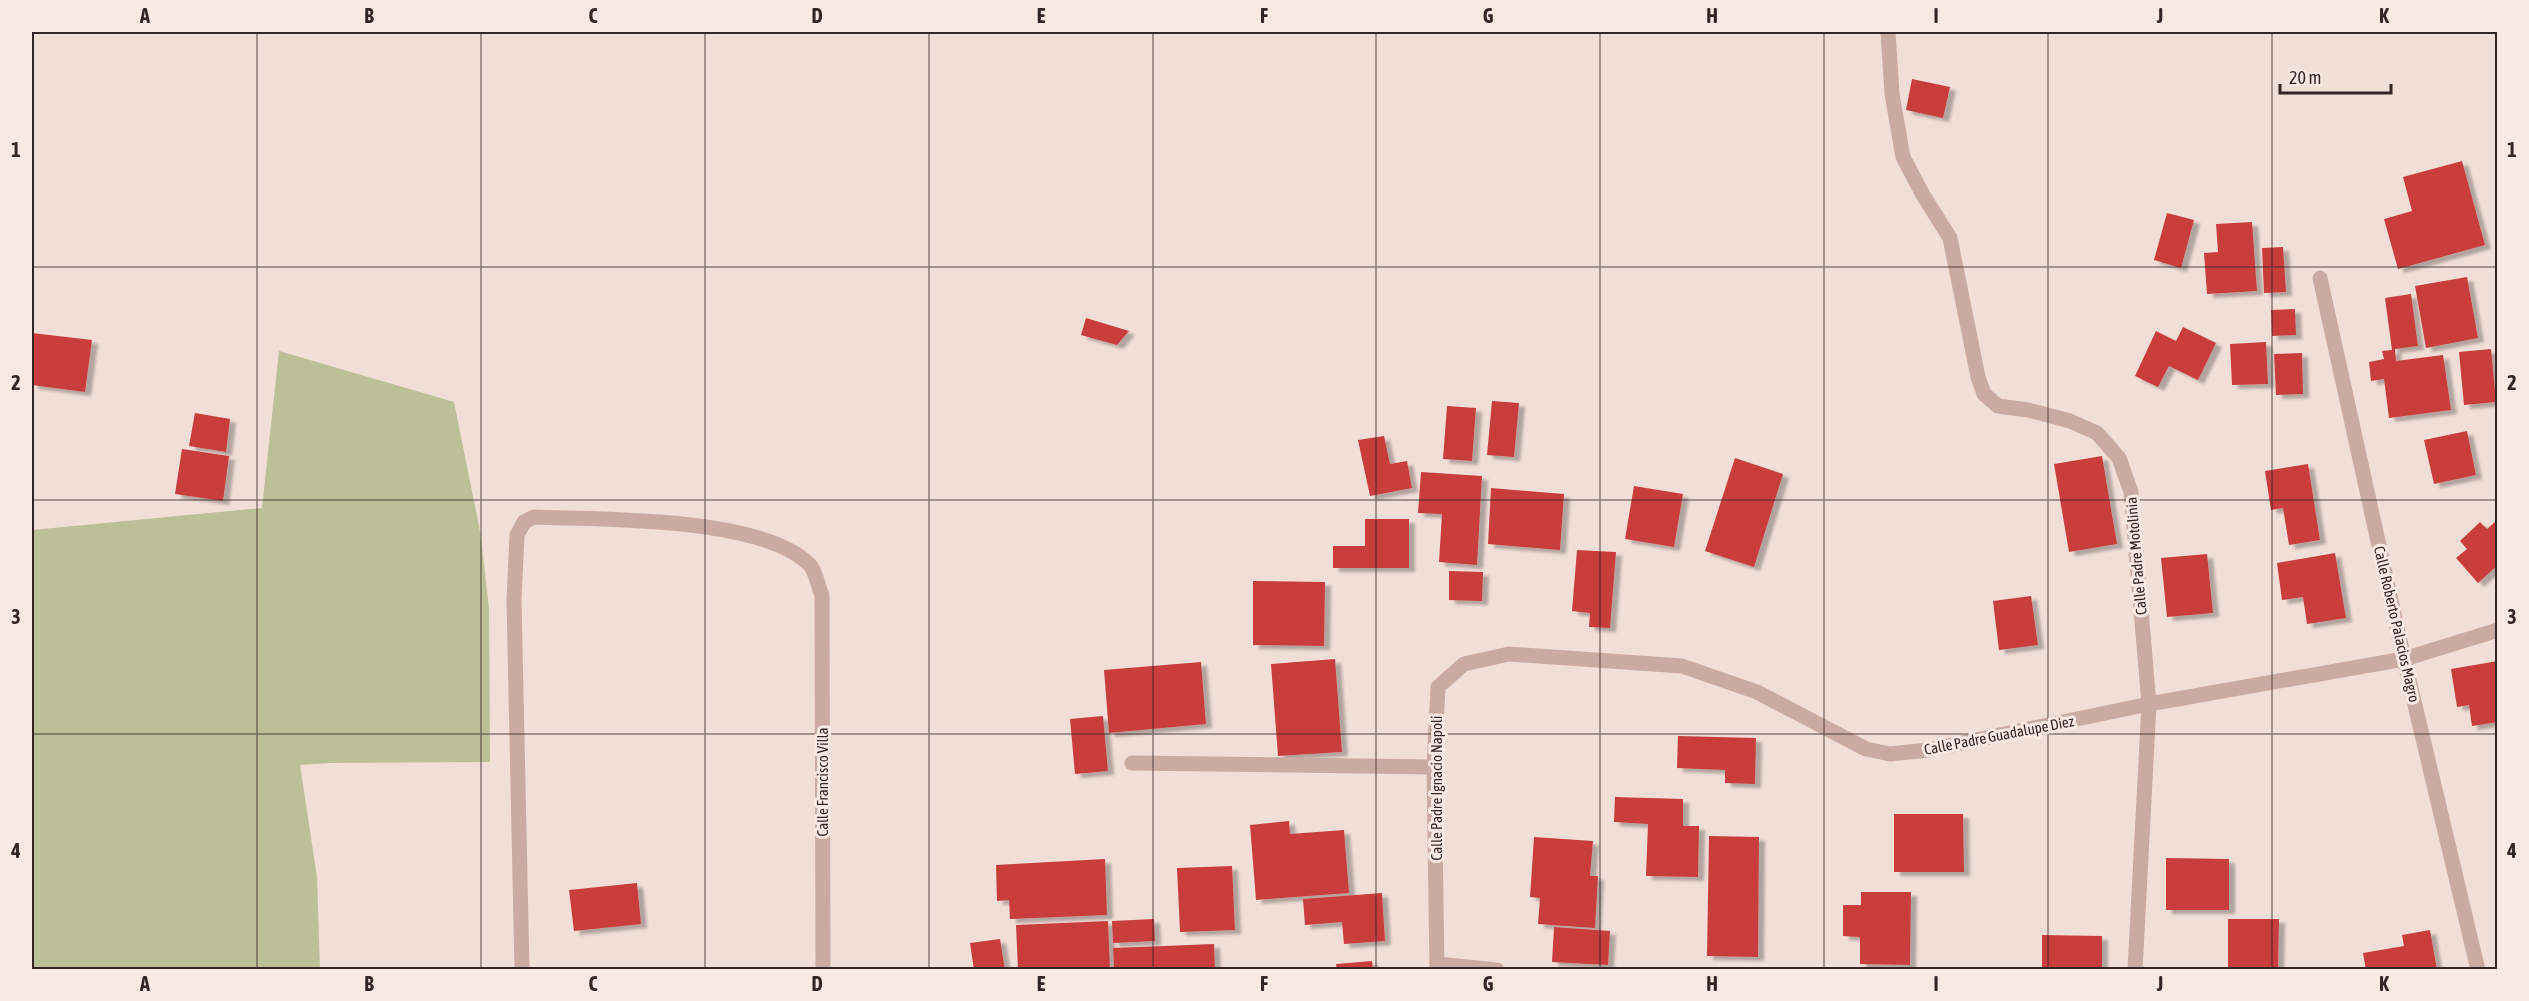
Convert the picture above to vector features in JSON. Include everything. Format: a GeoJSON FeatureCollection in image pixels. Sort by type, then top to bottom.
{"type":"FeatureCollection","features":[{"type":"Feature","properties":{"kind":"street","name":"Calle Padre Motolinia"},"geometry":{"type":"LineString","coordinates":[[1888,32],[1892,94],[1904,156],[1923,195],[1950,238],[1978,377],[1984,394],[1998,406],[2028,410],[2070,421],[2097,433],[2119,458],[2132,492],[2149,704],[2135,969]]}},
{"type":"Feature","properties":{"kind":"street","name":"Calle Roberto Palacios Magro"},"geometry":{"type":"LineString","coordinates":[[2320,278],[2404,659],[2478,969]]}},
{"type":"Feature","properties":{"kind":"street","name":"Calle Francisco Villa"},"geometry":{"type":"LineString","coordinates":[[522,969],[514,600],[517,535],[524,522],[534,518],[716,528],[775,543],[811,566],[822,595],[823,969]]}},
{"type":"Feature","properties":{"kind":"street","name":"Calle Padre Guadalupe Diez"},"geometry":{"type":"LineString","coordinates":[[1509,654],[1682,666],[1757,692],[1866,748],[1890,754],[1928,750],[2149,704],[2404,659],[2498,630]]}},
{"type":"Feature","properties":{"kind":"street","name":"Calle Padre Ignacio Napoli"},"geometry":{"type":"LineString","coordinates":[[1437,967],[1434,767],[1438,687],[1464,664],[1509,654]]}},
{"type":"Feature","properties":{"kind":"street"},"geometry":{"type":"LineString","coordinates":[[1132,764],[1434,767]]}},
{"type":"Feature","properties":{"kind":"street"},"geometry":{"type":"LineString","coordinates":[[1437,967],[1497,969]]}},
{"type":"Feature","properties":{"kind":"green space"},"geometry":{"type":"Polygon","coordinates":[[[279,351],[454,402],[480,531],[489,608],[490,762],[300,765],[317,877],[320,969],[32,969],[32,530],[262,508],[279,351]]]}},
{"type":"Feature","properties":{"kind":"building"},"geometry":{"type":"Polygon","coordinates":[[[1912,79],[1950,87],[1943,118],[1906,110],[1912,79]]]}},
{"type":"Feature","properties":{"kind":"building"},"geometry":{"type":"Polygon","coordinates":[[[2462,161],[2485,245],[2398,269],[2384,219],[2412,211],[2403,177],[2462,161]]]}},
{"type":"Feature","properties":{"kind":"building"},"geometry":{"type":"Polygon","coordinates":[[[2167,213],[2194,220],[2181,268],[2154,260],[2167,213]]]}},
{"type":"Feature","properties":{"kind":"building"},"geometry":{"type":"Polygon","coordinates":[[[2252,222],[2257,291],[2207,294],[2204,253],[2218,252],[2216,224],[2252,222]]]}},
{"type":"Feature","properties":{"kind":"building"},"geometry":{"type":"Polygon","coordinates":[[[2283,247],[2286,292],[2264,293],[2262,248],[2283,247]]]}},
{"type":"Feature","properties":{"kind":"building"},"geometry":{"type":"Polygon","coordinates":[[[2467,277],[2478,338],[2426,348],[2415,286],[2467,277]]]}},
{"type":"Feature","properties":{"kind":"building"},"geometry":{"type":"Polygon","coordinates":[[[2411,294],[2418,346],[2395,349],[2396,361],[2443,355],[2451,410],[2389,418],[2384,379],[2371,381],[2369,362],[2384,359],[2382,351],[2392,350],[2385,298],[2411,294]]]}},
{"type":"Feature","properties":{"kind":"building"},"geometry":{"type":"Polygon","coordinates":[[[2295,309],[2296,335],[2272,336],[2271,310],[2295,309]]]}},
{"type":"Feature","properties":{"kind":"building"},"geometry":{"type":"Polygon","coordinates":[[[1086,318],[1129,331],[1117,345],[1081,335],[1086,318]]]}},
{"type":"Feature","properties":{"kind":"building"},"geometry":{"type":"Polygon","coordinates":[[[2183,327],[2216,343],[2198,380],[2169,366],[2158,387],[2135,376],[2156,331],[2176,341],[2183,327]]]}},
{"type":"Feature","properties":{"kind":"building"},"geometry":{"type":"Polygon","coordinates":[[[32,333],[92,340],[85,392],[32,385],[32,333]]]}},
{"type":"Feature","properties":{"kind":"building"},"geometry":{"type":"Polygon","coordinates":[[[2266,342],[2268,384],[2232,385],[2230,344],[2266,342]]]}},
{"type":"Feature","properties":{"kind":"building"},"geometry":{"type":"Polygon","coordinates":[[[2491,349],[2496,402],[2464,405],[2459,352],[2491,349]]]}},
{"type":"Feature","properties":{"kind":"building"},"geometry":{"type":"Polygon","coordinates":[[[2302,353],[2303,394],[2276,395],[2274,354],[2302,353]]]}},
{"type":"Feature","properties":{"kind":"building"},"geometry":{"type":"Polygon","coordinates":[[[1492,401],[1519,403],[1514,457],[1487,455],[1492,401]]]}},
{"type":"Feature","properties":{"kind":"building"},"geometry":{"type":"Polygon","coordinates":[[[1447,406],[1476,408],[1472,461],[1443,459],[1447,406]]]}},
{"type":"Feature","properties":{"kind":"building"},"geometry":{"type":"Polygon","coordinates":[[[195,413],[230,419],[226,452],[189,446],[195,413]]]}},
{"type":"Feature","properties":{"kind":"building"},"geometry":{"type":"Polygon","coordinates":[[[2467,431],[2476,475],[2434,484],[2424,440],[2467,431]]]}},
{"type":"Feature","properties":{"kind":"building"},"geometry":{"type":"Polygon","coordinates":[[[1384,436],[1390,464],[1407,461],[1412,488],[1370,496],[1358,440],[1384,436]]]}},
{"type":"Feature","properties":{"kind":"building"},"geometry":{"type":"Polygon","coordinates":[[[182,449],[229,456],[223,501],[175,494],[182,449]]]}},
{"type":"Feature","properties":{"kind":"building"},"geometry":{"type":"Polygon","coordinates":[[[2102,456],[2117,544],[2069,552],[2054,464],[2102,456]]]}},
{"type":"Feature","properties":{"kind":"building"},"geometry":{"type":"Polygon","coordinates":[[[1735,458],[1783,474],[1754,567],[1705,551],[1735,458]]]}},
{"type":"Feature","properties":{"kind":"building"},"geometry":{"type":"Polygon","coordinates":[[[2308,464],[2320,540],[2289,545],[2283,508],[2271,510],[2265,471],[2308,464]]]}},
{"type":"Feature","properties":{"kind":"building"},"geometry":{"type":"Polygon","coordinates":[[[1421,472],[1482,476],[1477,565],[1439,562],[1442,514],[1418,513],[1421,472]]]}},
{"type":"Feature","properties":{"kind":"building"},"geometry":{"type":"Polygon","coordinates":[[[1634,486],[1683,494],[1674,547],[1625,539],[1634,486]]]}},
{"type":"Feature","properties":{"kind":"building"},"geometry":{"type":"Polygon","coordinates":[[[1491,488],[1564,494],[1560,550],[1488,544],[1491,488]]]}},
{"type":"Feature","properties":{"kind":"building"},"geometry":{"type":"Polygon","coordinates":[[[1365,519],[1409,519],[1409,568],[1333,568],[1333,546],[1365,546],[1365,519]]]}},
{"type":"Feature","properties":{"kind":"building"},"geometry":{"type":"Polygon","coordinates":[[[2480,522],[2487,529],[2495,522],[2498,525],[2498,565],[2478,583],[2456,558],[2467,549],[2460,541],[2480,522]]]}},
{"type":"Feature","properties":{"kind":"building"},"geometry":{"type":"Polygon","coordinates":[[[1577,550],[1616,552],[1610,628],[1589,627],[1590,613],[1572,611],[1577,550]]]}},
{"type":"Feature","properties":{"kind":"building"},"geometry":{"type":"Polygon","coordinates":[[[2335,553],[2346,618],[2307,624],[2303,597],[2282,600],[2277,563],[2335,553]]]}},
{"type":"Feature","properties":{"kind":"building"},"geometry":{"type":"Polygon","coordinates":[[[2207,554],[2213,613],[2167,617],[2161,558],[2207,554]]]}},
{"type":"Feature","properties":{"kind":"building"},"geometry":{"type":"Polygon","coordinates":[[[1449,571],[1483,572],[1482,601],[1449,600],[1449,571]]]}},
{"type":"Feature","properties":{"kind":"building"},"geometry":{"type":"Polygon","coordinates":[[[1253,581],[1325,582],[1324,646],[1253,645],[1253,581]]]}},
{"type":"Feature","properties":{"kind":"building"},"geometry":{"type":"Polygon","coordinates":[[[2031,596],[2038,645],[1999,650],[1993,601],[2031,596]]]}},
{"type":"Feature","properties":{"kind":"building"},"geometry":{"type":"Polygon","coordinates":[[[1335,659],[1342,752],[1278,756],[1271,664],[1335,659]]]}},
{"type":"Feature","properties":{"kind":"building"},"geometry":{"type":"Polygon","coordinates":[[[2498,661],[2498,722],[2472,726],[2469,705],[2457,707],[2451,669],[2498,661]]]}},
{"type":"Feature","properties":{"kind":"building"},"geometry":{"type":"Polygon","coordinates":[[[1201,662],[1206,724],[1109,733],[1104,670],[1201,662]]]}},
{"type":"Feature","properties":{"kind":"building"},"geometry":{"type":"Polygon","coordinates":[[[1103,716],[1108,771],[1075,774],[1070,719],[1103,716]]]}},
{"type":"Feature","properties":{"kind":"building"},"geometry":{"type":"Polygon","coordinates":[[[1678,736],[1756,738],[1755,784],[1725,783],[1725,770],[1677,768],[1678,736]]]}},
{"type":"Feature","properties":{"kind":"building"},"geometry":{"type":"Polygon","coordinates":[[[1615,797],[1683,799],[1683,826],[1699,826],[1698,877],[1646,876],[1648,824],[1614,822],[1615,797]]]}},
{"type":"Feature","properties":{"kind":"building"},"geometry":{"type":"Polygon","coordinates":[[[1894,814],[1963,814],[1964,872],[1894,872],[1894,814]]]}},
{"type":"Feature","properties":{"kind":"building"},"geometry":{"type":"Polygon","coordinates":[[[1289,821],[1290,834],[1344,830],[1349,893],[1256,900],[1250,825],[1289,821]]]}},
{"type":"Feature","properties":{"kind":"building"},"geometry":{"type":"Polygon","coordinates":[[[1709,836],[1759,837],[1758,957],[1707,956],[1709,836]]]}},
{"type":"Feature","properties":{"kind":"building"},"geometry":{"type":"Polygon","coordinates":[[[1534,837],[1593,841],[1590,876],[1598,876],[1595,928],[1538,924],[1540,898],[1530,897],[1534,837]]]}},
{"type":"Feature","properties":{"kind":"building"},"geometry":{"type":"Polygon","coordinates":[[[2166,858],[2229,859],[2229,910],[2166,910],[2166,858]]]}},
{"type":"Feature","properties":{"kind":"building"},"geometry":{"type":"Polygon","coordinates":[[[1105,859],[1107,915],[1010,919],[1009,900],[997,901],[996,865],[1105,859]]]}},
{"type":"Feature","properties":{"kind":"building"},"geometry":{"type":"Polygon","coordinates":[[[1232,866],[1235,930],[1180,932],[1177,868],[1232,866]]]}},
{"type":"Feature","properties":{"kind":"building"},"geometry":{"type":"Polygon","coordinates":[[[637,883],[641,924],[574,931],[569,890],[637,883]]]}},
{"type":"Feature","properties":{"kind":"building"},"geometry":{"type":"Polygon","coordinates":[[[1861,892],[1911,892],[1910,965],[1860,964],[1860,937],[1843,936],[1843,905],[1861,905],[1861,892]]]}},
{"type":"Feature","properties":{"kind":"building"},"geometry":{"type":"Polygon","coordinates":[[[1382,893],[1385,941],[1344,944],[1342,922],[1305,925],[1303,899],[1382,893]]]}},
{"type":"Feature","properties":{"kind":"building"},"geometry":{"type":"Polygon","coordinates":[[[1154,919],[1155,941],[1113,943],[1112,921],[1154,919]]]}},
{"type":"Feature","properties":{"kind":"building"},"geometry":{"type":"Polygon","coordinates":[[[2228,919],[2279,919],[2278,970],[2228,970],[2228,919]]]}},
{"type":"Feature","properties":{"kind":"building"},"geometry":{"type":"Polygon","coordinates":[[[1108,921],[1110,970],[1018,970],[1016,925],[1108,921]]]}},
{"type":"Feature","properties":{"kind":"building"},"geometry":{"type":"Polygon","coordinates":[[[1554,927],[1610,931],[1608,965],[1552,962],[1554,927]]]}},
{"type":"Feature","properties":{"kind":"building"},"geometry":{"type":"Polygon","coordinates":[[[2430,930],[2437,970],[2366,970],[2363,953],[2404,946],[2402,935],[2430,930]]]}},
{"type":"Feature","properties":{"kind":"building"},"geometry":{"type":"Polygon","coordinates":[[[2042,935],[2102,936],[2102,970],[2042,970],[2042,935]]]}},
{"type":"Feature","properties":{"kind":"building"},"geometry":{"type":"Polygon","coordinates":[[[1000,939],[1005,970],[974,970],[970,943],[1000,939]]]}},
{"type":"Feature","properties":{"kind":"building"},"geometry":{"type":"Polygon","coordinates":[[[1214,944],[1215,970],[1114,970],[1113,948],[1214,944]]]}},
{"type":"Feature","properties":{"kind":"building"},"geometry":{"type":"Polygon","coordinates":[[[1372,961],[1373,970],[1337,970],[1336,964],[1372,961]]]}}]}
